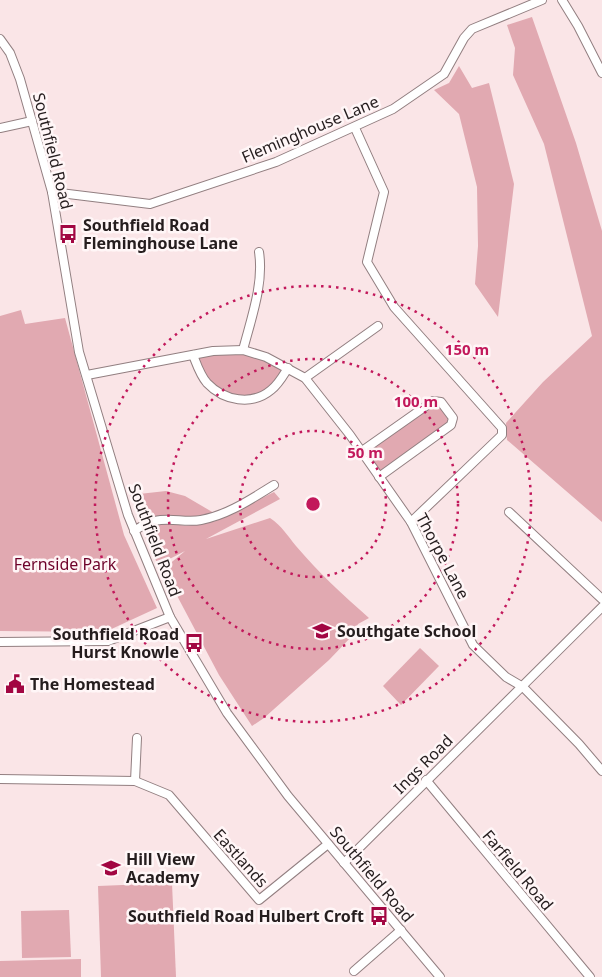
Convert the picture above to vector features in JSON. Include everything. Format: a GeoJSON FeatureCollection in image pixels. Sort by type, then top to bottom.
{"type":"FeatureCollection","features":[{"type":"Feature","properties":{"kind":"street","name":"Fleminghouse Lane"},"geometry":{"type":"LineString","coordinates":[[52,192],[150,204],[276,162],[355,128],[393,109],[444,74],[464,38],[472,30],[542,0]]}},
{"type":"Feature","properties":{"kind":"street"},"geometry":{"type":"LineString","coordinates":[[562,0],[578,26],[602,73]]}},
{"type":"Feature","properties":{"kind":"street","name":"Southfield Road"},"geometry":{"type":"LineString","coordinates":[[0,39],[14,62],[52,192],[79,352],[134,531],[170,616],[228,713],[288,796],[440,977]]}},
{"type":"Feature","properties":{"kind":"street"},"geometry":{"type":"LineString","coordinates":[[0,128],[32,121]]}},
{"type":"Feature","properties":{"kind":"street"},"geometry":{"type":"LineString","coordinates":[[355,128],[384,192],[366,262],[394,307],[502,428],[502,435],[411,522]]}},
{"type":"Feature","properties":{"kind":"street"},"geometry":{"type":"LineString","coordinates":[[243,350],[259,281],[261,266],[259,252]]}},
{"type":"Feature","properties":{"kind":"street"},"geometry":{"type":"LineString","coordinates":[[305,378],[378,326]]}},
{"type":"Feature","properties":{"kind":"street","name":"Thorpe Lane"},"geometry":{"type":"LineString","coordinates":[[87,375],[213,351],[243,350],[266,357],[305,378],[362,451],[411,522],[473,645],[506,677],[523,687],[580,744],[602,771]]}},
{"type":"Feature","properties":{"kind":"street"},"geometry":{"type":"LineString","coordinates":[[193,355],[207,382],[226,397],[239,400],[263,396],[273,389],[288,368]]}},
{"type":"Feature","properties":{"kind":"street"},"geometry":{"type":"LineString","coordinates":[[362,451],[433,401],[441,402],[453,418],[451,425],[380,477]]}},
{"type":"Feature","properties":{"kind":"street"},"geometry":{"type":"LineString","coordinates":[[134,531],[153,521],[169,519],[184,522],[217,516],[232,510],[274,484]]}},
{"type":"Feature","properties":{"kind":"street"},"geometry":{"type":"LineString","coordinates":[[509,512],[602,599]]}},
{"type":"Feature","properties":{"kind":"street","name":"Ings Road"},"geometry":{"type":"LineString","coordinates":[[344,863],[602,607]]}},
{"type":"Feature","properties":{"kind":"street"},"geometry":{"type":"LineString","coordinates":[[0,642],[108,641],[170,616]]}},
{"type":"Feature","properties":{"kind":"street"},"geometry":{"type":"LineString","coordinates":[[135,781],[137,738]]}},
{"type":"Feature","properties":{"kind":"street","name":"Eastlands"},"geometry":{"type":"LineString","coordinates":[[0,779],[135,781],[169,795],[259,900],[328,844]]}},
{"type":"Feature","properties":{"kind":"street","name":"Farfield Road"},"geometry":{"type":"LineString","coordinates":[[426,780],[590,977]]}},
{"type":"Feature","properties":{"kind":"street"},"geometry":{"type":"LineString","coordinates":[[354,971],[401,930]]}},
{"type":"Feature","properties":{"kind":"green space"},"geometry":{"type":"Polygon","coordinates":[[[532,17],[576,143],[602,231],[602,522],[507,440],[506,423],[543,382],[592,336],[544,144],[513,75],[515,48],[507,25],[532,17]]]}},
{"type":"Feature","properties":{"kind":"green space"},"geometry":{"type":"Polygon","coordinates":[[[459,66],[472,88],[489,83],[514,184],[498,317],[475,284],[478,246],[477,187],[459,114],[434,90],[449,83],[459,66]]]}},
{"type":"Feature","properties":{"kind":"green space","name":"Fernside Park"},"geometry":{"type":"Polygon","coordinates":[[[21,310],[25,324],[65,318],[124,535],[157,608],[105,632],[0,631],[0,316],[21,310]]]}},
{"type":"Feature","properties":{"kind":"green space"},"geometry":{"type":"Polygon","coordinates":[[[243,350],[288,368],[271,389],[257,397],[249,398],[215,390],[193,355],[243,350]]]}},
{"type":"Feature","properties":{"kind":"green space"},"geometry":{"type":"Polygon","coordinates":[[[433,401],[441,402],[453,418],[451,425],[379,477],[362,451],[433,401]]]}},
{"type":"Feature","properties":{"kind":"green space"},"geometry":{"type":"Polygon","coordinates":[[[166,491],[185,496],[214,513],[184,518],[170,515],[140,519],[130,495],[166,491]]]}},
{"type":"Feature","properties":{"kind":"green space"},"geometry":{"type":"Polygon","coordinates":[[[274,492],[280,499],[206,539],[270,518],[281,527],[304,556],[369,618],[358,624],[352,636],[329,660],[264,718],[252,726],[219,675],[165,573],[167,566],[185,551],[158,565],[144,534],[155,525],[168,523],[186,526],[216,521],[274,492]]]}},
{"type":"Feature","properties":{"kind":"green space"},"geometry":{"type":"Polygon","coordinates":[[[420,648],[439,666],[401,705],[383,686],[420,648]]]}},
{"type":"Feature","properties":{"kind":"green space"},"geometry":{"type":"Polygon","coordinates":[[[172,883],[176,977],[101,977],[98,886],[172,883]]]}},
{"type":"Feature","properties":{"kind":"green space"},"geometry":{"type":"Polygon","coordinates":[[[69,910],[71,957],[22,958],[21,911],[69,910]]]}},
{"type":"Feature","properties":{"kind":"green space"},"geometry":{"type":"Polygon","coordinates":[[[81,959],[81,977],[0,977],[0,961],[81,959]]]}},
{"type":"Feature","properties":{"kind":"place","name":"Southfield Road Fleminghouse Lane"},"geometry":{"type":"Point","coordinates":[68,234]}},
{"type":"Feature","properties":{"kind":"place","name":"Southgate School"},"geometry":{"type":"Point","coordinates":[322,631]}},
{"type":"Feature","properties":{"kind":"place","name":"Southfield Road Hurst Knowle"},"geometry":{"type":"Point","coordinates":[194,643]}},
{"type":"Feature","properties":{"kind":"place","name":"The Homestead"},"geometry":{"type":"Point","coordinates":[15,684]}},
{"type":"Feature","properties":{"kind":"place","name":"Hill View Academy"},"geometry":{"type":"Point","coordinates":[111,868]}},
{"type":"Feature","properties":{"kind":"place","name":"Southfield Road Hulbert Croft"},"geometry":{"type":"Point","coordinates":[379,916]}}]}
